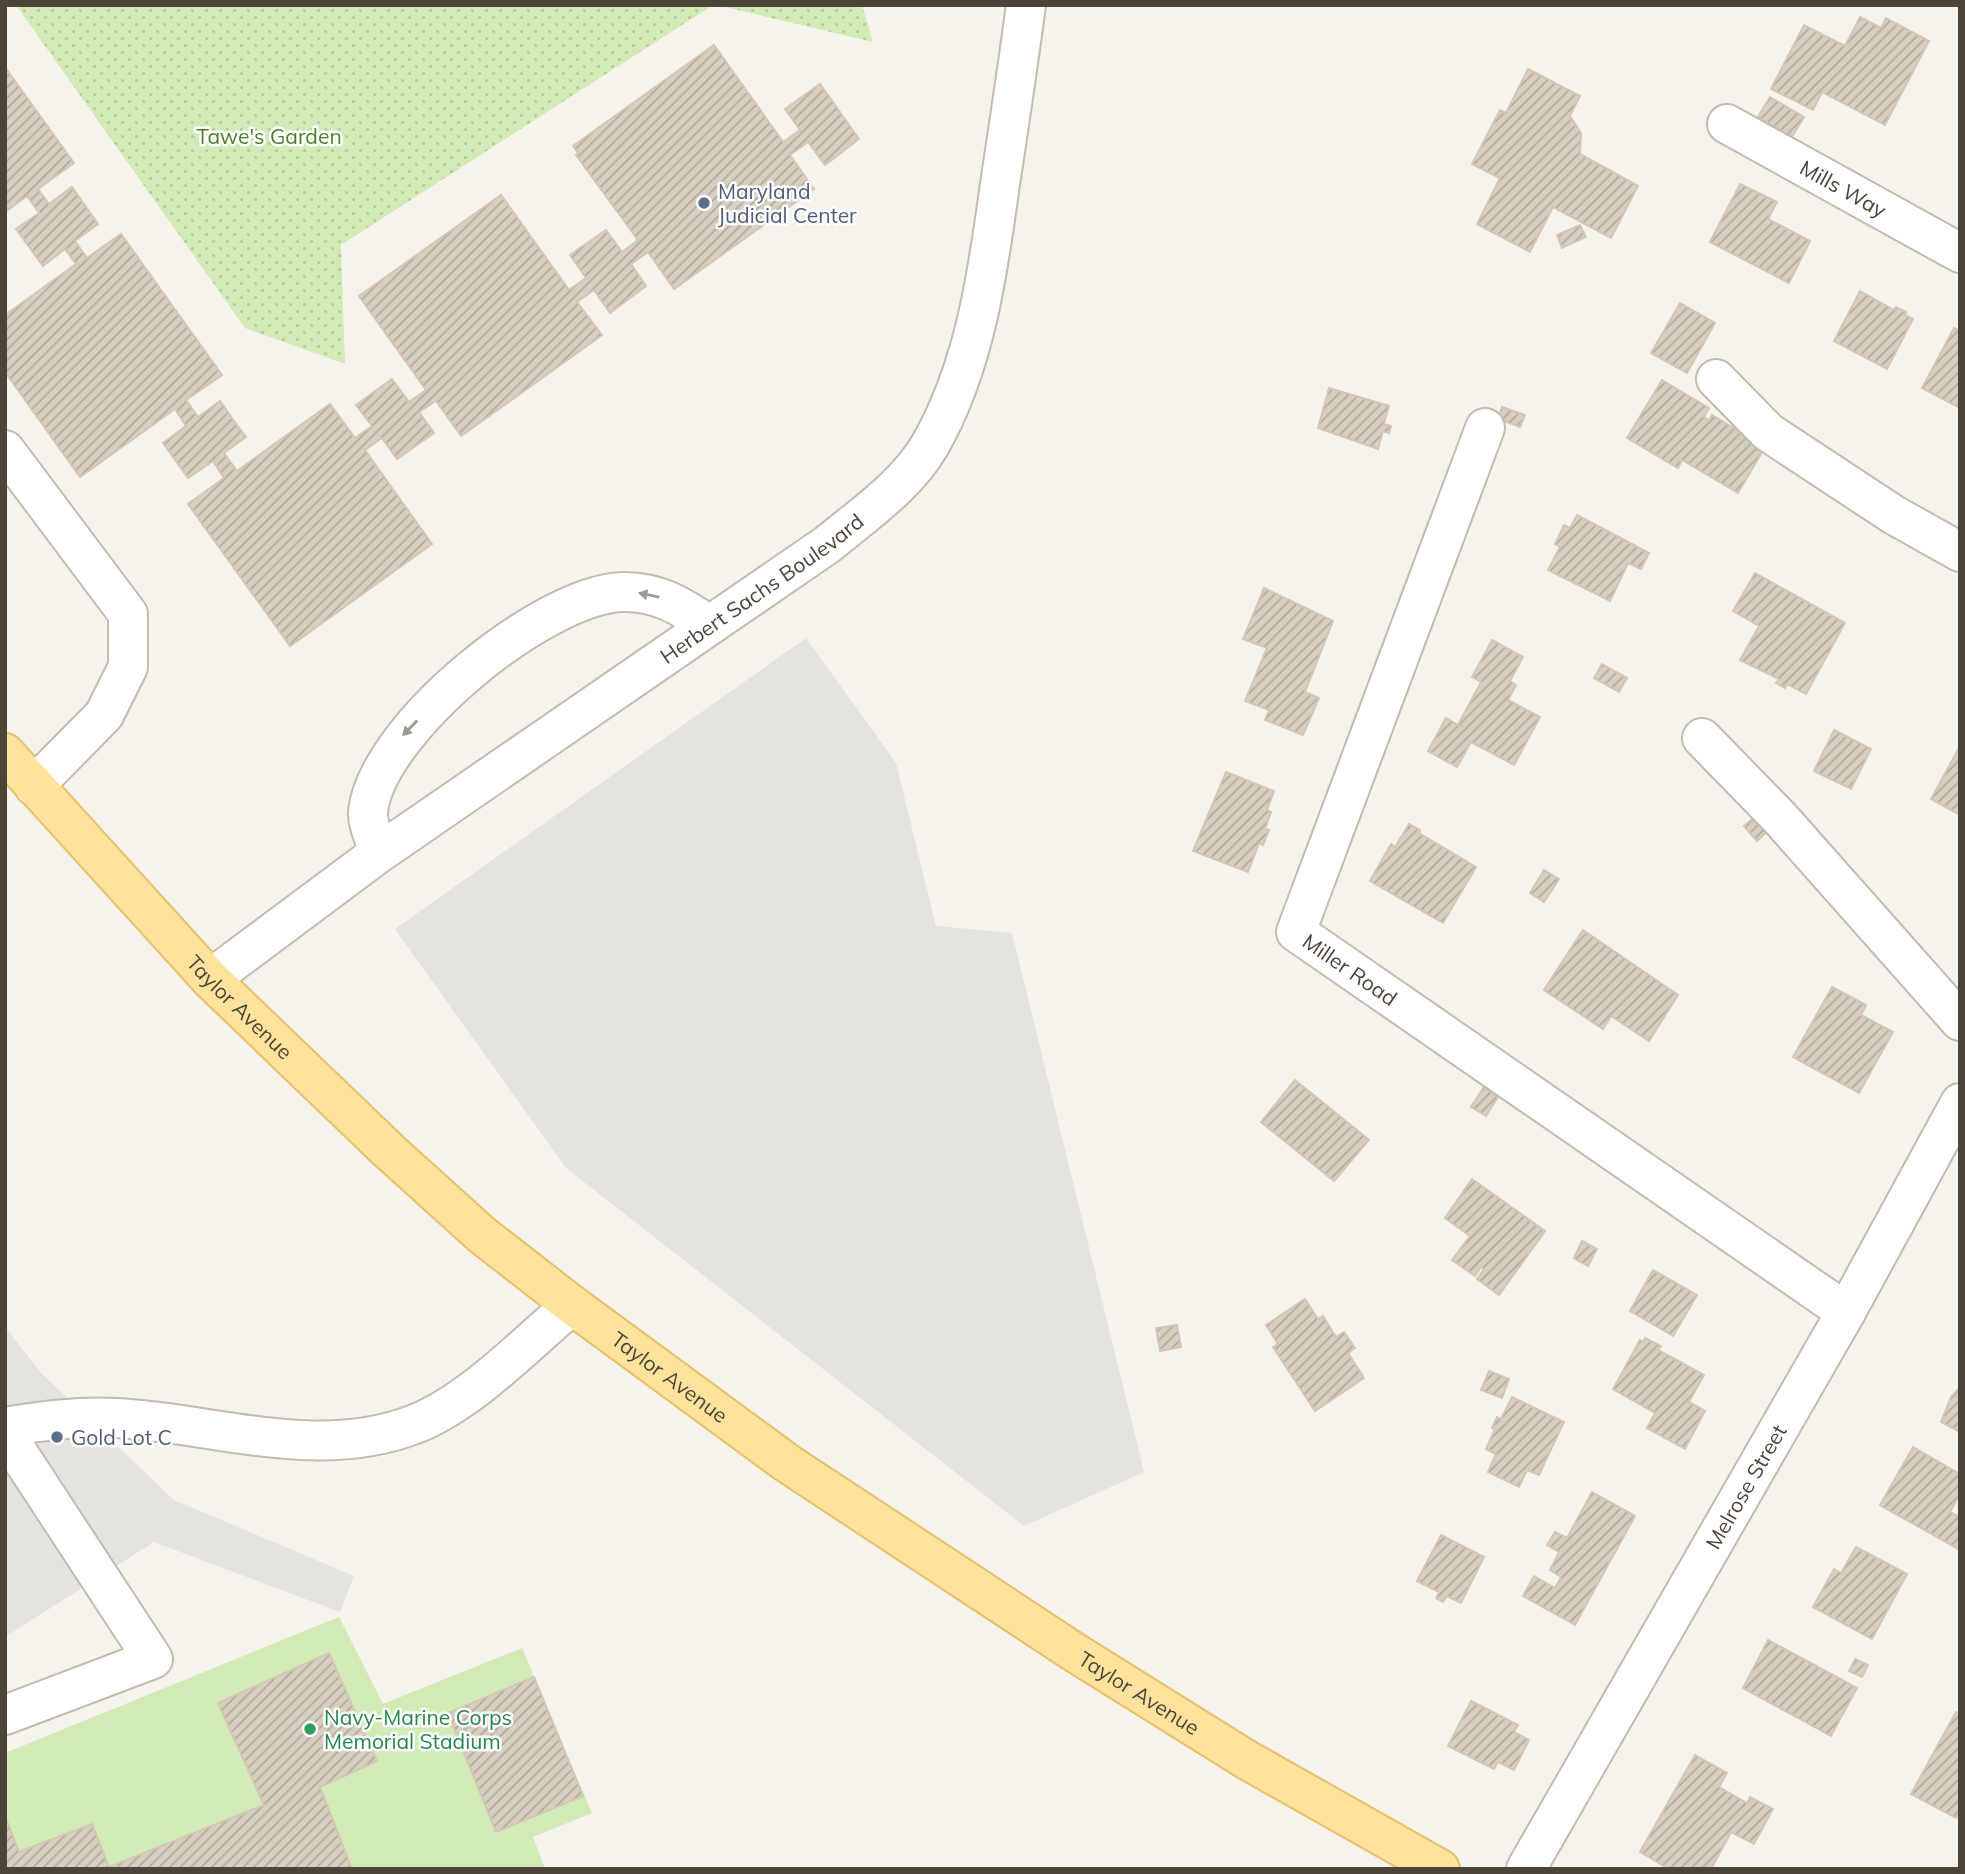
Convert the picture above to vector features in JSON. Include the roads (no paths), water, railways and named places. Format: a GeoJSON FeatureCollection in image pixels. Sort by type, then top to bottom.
{"type":"FeatureCollection","features":[{"type":"Feature","properties":{"kind":"main road","name":"Taylor Avenue"},"geometry":{"type":"LineString","coordinates":[[5,753],[209,979],[389,1151],[482,1234],[572,1306],[787,1463],[1074,1652],[1247,1760],[1440,1869]]}},
{"type":"Feature","properties":{"kind":"street","name":"Herbert Sachs Boulevard"},"geometry":{"type":"LineString","coordinates":[[209,979],[379,853],[828,544],[895,488],[930,446],[957,388],[971,342],[991,247],[1026,5]]}},
{"type":"Feature","properties":{"kind":"street","name":"Mills Way"},"geometry":{"type":"LineString","coordinates":[[1727,124],[1960,253]]}},
{"type":"Feature","properties":{"kind":"street"},"geometry":{"type":"LineString","coordinates":[[1716,379],[1768,432],[1894,515],[1960,552]]}},
{"type":"Feature","properties":{"kind":"street","name":"Miller Road"},"geometry":{"type":"LineString","coordinates":[[1485,428],[1296,932],[1846,1312]]}},
{"type":"Feature","properties":{"kind":"street"},"geometry":{"type":"LineString","coordinates":[[5,450],[128,614],[128,667],[104,715],[34,786]]}},
{"type":"Feature","properties":{"kind":"street"},"geometry":{"type":"LineString","coordinates":[[379,853],[368,814],[379,772],[404,734],[458,680],[543,618],[584,600],[619,592],[646,593],[673,601],[709,625]]}},
{"type":"Feature","properties":{"kind":"street"},"geometry":{"type":"LineString","coordinates":[[1702,738],[1780,818],[1960,1021]]}},
{"type":"Feature","properties":{"kind":"street","name":"Melrose Street"},"geometry":{"type":"LineString","coordinates":[[1526,1869],[1846,1312],[1960,1102]]}},
{"type":"Feature","properties":{"kind":"street"},"geometry":{"type":"LineString","coordinates":[[5,1427],[57,1419],[116,1418],[293,1441],[369,1437],[414,1424],[438,1412],[477,1385],[572,1306]]}},
{"type":"Feature","properties":{"kind":"street"},"geometry":{"type":"LineString","coordinates":[[5,1433],[153,1658],[5,1715]]}},
{"type":"Feature","properties":{"kind":"place","name":"Maryland Judicial Center"},"geometry":{"type":"Point","coordinates":[704,203]}},
{"type":"Feature","properties":{"kind":"place","name":"Gold Lot C"},"geometry":{"type":"Point","coordinates":[57,1437]}},
{"type":"Feature","properties":{"kind":"place","name":"Navy-Marine Corps Memorial Stadium"},"geometry":{"type":"Point","coordinates":[310,1729]}},
{"type":"Feature","properties":{"kind":"park label","name":"Tawe's Garden"},"geometry":{"type":"Point","coordinates":[269,136]}}]}
